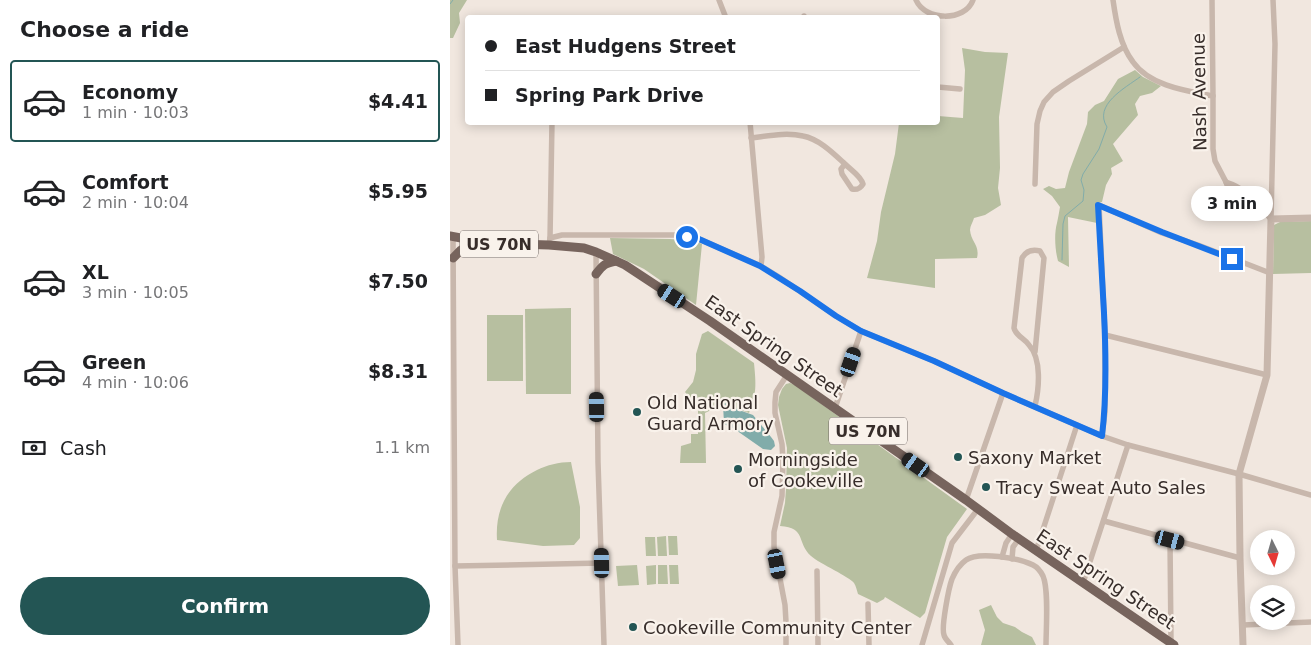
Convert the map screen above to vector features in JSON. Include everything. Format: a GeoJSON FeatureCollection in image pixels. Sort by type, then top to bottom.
{"type":"FeatureCollection","features":[{"type":"Feature","properties":{"kind":"main road","name":"East Spring Street"},"geometry":{"type":"LineString","coordinates":[[452,236],[508,244],[550,241],[584,248],[625,265],[787,374],[1036,551],[1172,644]]}},
{"type":"Feature","properties":{"kind":"main road"},"geometry":{"type":"LineString","coordinates":[[453,258],[460,250],[478,241]]}},
{"type":"Feature","properties":{"kind":"main road"},"geometry":{"type":"LineString","coordinates":[[596,274],[607,263],[616,261]]}},
{"type":"Feature","properties":{"kind":"street"},"geometry":{"type":"LineString","coordinates":[[718,0],[725,15]]}},
{"type":"Feature","properties":{"kind":"street"},"geometry":{"type":"LineString","coordinates":[[916,0],[926,11],[946,16],[956,15],[964,11],[971,5],[973,0]]}},
{"type":"Feature","properties":{"kind":"street"},"geometry":{"type":"LineString","coordinates":[[1112,0],[1124,47],[1134,64],[1145,74],[1161,83],[1185,91],[1213,96]]}},
{"type":"Feature","properties":{"kind":"street","name":"Nash Avenue"},"geometry":{"type":"LineString","coordinates":[[1212,0],[1212,149],[1215,162],[1229,190],[1246,202],[1257,205]]}},
{"type":"Feature","properties":{"kind":"street"},"geometry":{"type":"LineString","coordinates":[[1243,645],[1239,474],[1267,375],[1275,44],[1273,0]]}},
{"type":"Feature","properties":{"kind":"street"},"geometry":{"type":"LineString","coordinates":[[1035,184],[1037,124],[1044,102],[1061,86],[1124,47]]}},
{"type":"Feature","properties":{"kind":"street"},"geometry":{"type":"LineString","coordinates":[[940,87],[960,89]]}},
{"type":"Feature","properties":{"kind":"street"},"geometry":{"type":"LineString","coordinates":[[552,125],[550,241],[562,235],[674,235],[699,239],[760,266],[861,331],[934,361],[1102,436],[1311,496]]}},
{"type":"Feature","properties":{"kind":"street"},"geometry":{"type":"LineString","coordinates":[[750,125],[762,257],[760,266]]}},
{"type":"Feature","properties":{"kind":"street"},"geometry":{"type":"LineString","coordinates":[[751,138],[789,135],[804,136],[816,141],[845,164]]}},
{"type":"Feature","properties":{"kind":"street","name":"Nash Avenue"},"geometry":{"type":"LineString","coordinates":[[1226,182],[1235,184],[1249,194],[1271,219]]}},
{"type":"Feature","properties":{"kind":"street"},"geometry":{"type":"LineString","coordinates":[[1102,436],[1105,412],[1105,335],[1098,205],[1162,232],[1270,273]]}},
{"type":"Feature","properties":{"kind":"street"},"geometry":{"type":"LineString","coordinates":[[1271,219],[1311,218]]}},
{"type":"Feature","properties":{"kind":"street"},"geometry":{"type":"LineString","coordinates":[[452,236],[455,566],[458,645]]}},
{"type":"Feature","properties":{"kind":"street"},"geometry":{"type":"LineString","coordinates":[[1034,406],[1038,383],[1035,352],[1044,258],[1040,252],[1030,250],[1022,258],[1014,328],[1018,335],[1035,352]]}},
{"type":"Feature","properties":{"kind":"street"},"geometry":{"type":"LineString","coordinates":[[596,252],[598,462],[604,645]]}},
{"type":"Feature","properties":{"kind":"street"},"geometry":{"type":"LineString","coordinates":[[835,408],[861,331]]}},
{"type":"Feature","properties":{"kind":"street"},"geometry":{"type":"LineString","coordinates":[[1105,335],[1267,375]]}},
{"type":"Feature","properties":{"kind":"street"},"geometry":{"type":"LineString","coordinates":[[786,644],[785,605],[774,547],[774,532],[782,496],[783,461],[775,402],[776,392],[787,374]]}},
{"type":"Feature","properties":{"kind":"street"},"geometry":{"type":"LineString","coordinates":[[966,500],[1003,393]]}},
{"type":"Feature","properties":{"kind":"street"},"geometry":{"type":"LineString","coordinates":[[1036,551],[1077,425]]}},
{"type":"Feature","properties":{"kind":"street"},"geometry":{"type":"LineString","coordinates":[[1083,583],[1128,445]]}},
{"type":"Feature","properties":{"kind":"street"},"geometry":{"type":"LineString","coordinates":[[922,645],[952,543],[978,509]]}},
{"type":"Feature","properties":{"kind":"street"},"geometry":{"type":"LineString","coordinates":[[1104,521],[1240,558]]}},
{"type":"Feature","properties":{"kind":"street"},"geometry":{"type":"LineString","coordinates":[[1002,557],[1006,543],[1016,536]]}},
{"type":"Feature","properties":{"kind":"street"},"geometry":{"type":"LineString","coordinates":[[1012,559],[1016,536]]}},
{"type":"Feature","properties":{"kind":"street"},"geometry":{"type":"LineString","coordinates":[[1170,540],[1172,644]]}},
{"type":"Feature","properties":{"kind":"street"},"geometry":{"type":"LineString","coordinates":[[950,645],[944,635],[944,621],[952,580],[965,560],[974,556],[1002,557],[1034,565],[1044,578],[1046,592],[1046,645]]}},
{"type":"Feature","properties":{"kind":"street"},"geometry":{"type":"LineString","coordinates":[[455,566],[602,563]]}},
{"type":"Feature","properties":{"kind":"street"},"geometry":{"type":"LineString","coordinates":[[817,571],[818,645]]}},
{"type":"Feature","properties":{"kind":"street"},"geometry":{"type":"LineString","coordinates":[[868,604],[869,645]]}},
{"type":"Feature","properties":{"kind":"street"},"geometry":{"type":"LineString","coordinates":[[1243,625],[1311,622]]}},
{"type":"Feature","properties":{"kind":"green space"},"geometry":{"type":"Polygon","coordinates":[[[450,0],[467,0],[459,13],[460,23],[453,38],[450,38],[450,0]]]}},
{"type":"Feature","properties":{"kind":"green space"},"geometry":{"type":"Polygon","coordinates":[[[962,48],[1008,53],[999,117],[1000,168],[998,188],[1001,205],[985,215],[974,218],[970,230],[978,254],[977,258],[935,259],[935,288],[867,278],[877,241],[881,212],[895,154],[899,125],[940,125],[940,116],[963,118],[965,70],[962,48]]]}},
{"type":"Feature","properties":{"kind":"green space"},"geometry":{"type":"Polygon","coordinates":[[[1135,70],[1143,77],[1161,86],[1152,93],[1140,96],[1135,104],[1138,115],[1113,144],[1123,161],[1111,168],[1112,174],[1106,185],[1102,202],[1096,203],[1097,223],[1068,217],[1069,267],[1058,261],[1056,252],[1055,232],[1060,207],[1052,196],[1043,189],[1049,186],[1056,189],[1065,188],[1087,124],[1088,112],[1095,105],[1104,101],[1118,79],[1135,70]]]}},
{"type":"Feature","properties":{"kind":"green space"},"geometry":{"type":"Polygon","coordinates":[[[1311,221],[1311,273],[1273,274],[1274,225],[1280,222],[1311,221]]]}},
{"type":"Feature","properties":{"kind":"green space"},"geometry":{"type":"Polygon","coordinates":[[[610,238],[670,239],[695,241],[702,244],[696,305],[644,269],[613,254],[610,238]]]}},
{"type":"Feature","properties":{"kind":"green space"},"geometry":{"type":"Polygon","coordinates":[[[571,308],[571,394],[526,394],[525,309],[571,308]]]}},
{"type":"Feature","properties":{"kind":"green space"},"geometry":{"type":"Polygon","coordinates":[[[487,315],[523,315],[523,381],[487,381],[487,315]]]}},
{"type":"Feature","properties":{"kind":"green space"},"geometry":{"type":"Polygon","coordinates":[[[708,331],[754,363],[755,394],[749,413],[723,404],[723,407],[705,413],[706,463],[680,463],[681,446],[691,443],[691,434],[698,434],[698,410],[685,392],[693,382],[696,370],[696,354],[702,334],[708,331]]]}},
{"type":"Feature","properties":{"kind":"green space"},"geometry":{"type":"Polygon","coordinates":[[[790,383],[967,509],[947,537],[925,613],[920,618],[885,597],[877,603],[858,594],[855,584],[851,580],[821,563],[806,551],[798,533],[788,527],[780,526],[785,503],[787,448],[778,405],[782,389],[786,384],[790,383]]]}},
{"type":"Feature","properties":{"kind":"green space"},"geometry":{"type":"Polygon","coordinates":[[[571,462],[580,507],[580,538],[574,545],[543,546],[497,540],[498,518],[501,507],[505,498],[518,482],[537,470],[553,464],[571,462]]]}},
{"type":"Feature","properties":{"kind":"green space"},"geometry":{"type":"Polygon","coordinates":[[[666,536],[667,556],[658,556],[657,537],[666,536]]]}},
{"type":"Feature","properties":{"kind":"green space"},"geometry":{"type":"Polygon","coordinates":[[[668,536],[677,536],[678,555],[669,555],[668,536]]]}},
{"type":"Feature","properties":{"kind":"green space"},"geometry":{"type":"Polygon","coordinates":[[[645,537],[655,537],[656,556],[646,556],[645,537]]]}},
{"type":"Feature","properties":{"kind":"green space"},"geometry":{"type":"Polygon","coordinates":[[[637,565],[639,585],[618,586],[616,566],[637,565]]]}},
{"type":"Feature","properties":{"kind":"green space"},"geometry":{"type":"Polygon","coordinates":[[[656,565],[656,584],[647,585],[646,566],[656,565]]]}},
{"type":"Feature","properties":{"kind":"green space"},"geometry":{"type":"Polygon","coordinates":[[[658,565],[667,565],[668,584],[658,584],[658,565]]]}},
{"type":"Feature","properties":{"kind":"green space"},"geometry":{"type":"Polygon","coordinates":[[[669,565],[678,565],[679,584],[670,584],[669,565]]]}},
{"type":"Feature","properties":{"kind":"green space"},"geometry":{"type":"Polygon","coordinates":[[[991,605],[997,617],[1003,623],[1015,627],[1032,637],[1036,645],[981,645],[985,630],[979,610],[991,605]]]}},
{"type":"Feature","properties":{"kind":"water"},"geometry":{"type":"Polygon","coordinates":[[[726,403],[753,415],[774,441],[775,446],[771,450],[763,449],[724,424],[723,404],[726,403]]]}},
{"type":"Feature","properties":{"kind":"waterway"},"geometry":{"type":"LineString","coordinates":[[450,4],[453,0]]}},
{"type":"Feature","properties":{"kind":"waterway"},"geometry":{"type":"LineString","coordinates":[[1062,260],[1065,216],[1083,201],[1084,190],[1081,180],[1099,149],[1107,127],[1104,111],[1107,104],[1119,92],[1140,77]]}},
{"type":"Feature","properties":{"kind":"place","name":"Old National Guard Armory"},"geometry":{"type":"Point","coordinates":[637,412]}},
{"type":"Feature","properties":{"kind":"place","name":"Saxony Market"},"geometry":{"type":"Point","coordinates":[958,457]}},
{"type":"Feature","properties":{"kind":"place","name":"Morningside of Cookeville"},"geometry":{"type":"Point","coordinates":[738,469]}},
{"type":"Feature","properties":{"kind":"place","name":"Tracy Sweat Auto Sales"},"geometry":{"type":"Point","coordinates":[986,487]}},
{"type":"Feature","properties":{"kind":"place","name":"Cookeville Community Center"},"geometry":{"type":"Point","coordinates":[633,627]}},
{"type":"Feature","properties":{"kind":"route"},"geometry":{"type":"LineString","coordinates":[[687,237],[699,239],[760,266],[800,291],[822,308],[861,331],[934,361],[1102,436],[1106,387],[1098,205],[1232,259]]}}]}
